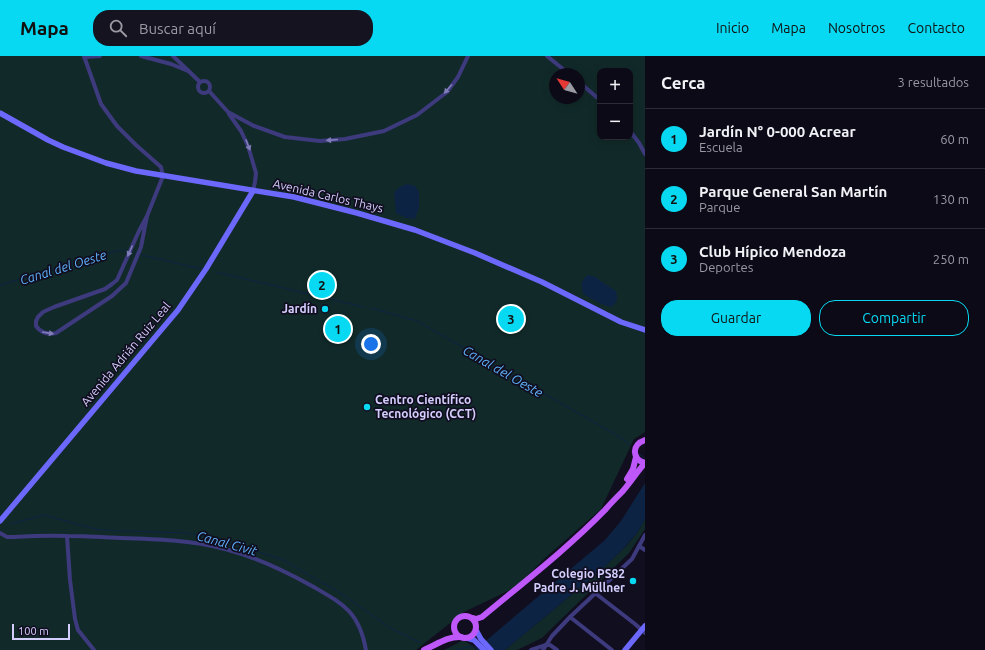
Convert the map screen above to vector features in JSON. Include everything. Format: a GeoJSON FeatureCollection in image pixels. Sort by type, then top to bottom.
{"type":"FeatureCollection","features":[{"type":"Feature","properties":{"kind":"main road"},"geometry":{"type":"LineString","coordinates":[[614,501],[631,474],[636,456],[636,446],[641,441],[645,440]]}},
{"type":"Feature","properties":{"kind":"main road"},"geometry":{"type":"LineString","coordinates":[[464,637],[456,634],[454,628],[455,621],[460,616],[467,615],[473,618],[482,617],[545,565],[621,493],[645,463],[638,460],[636,456]]}},
{"type":"Feature","properties":{"kind":"main road"},"geometry":{"type":"LineString","coordinates":[[424,650],[452,637],[473,635],[476,628],[490,610]]}},
{"type":"Feature","properties":{"kind":"main road"},"geometry":{"type":"LineString","coordinates":[[473,618],[476,623],[476,628]]}},
{"type":"Feature","properties":{"kind":"main road"},"geometry":{"type":"LineString","coordinates":[[436,644],[447,636],[454,628]]}},
{"type":"Feature","properties":{"kind":"street"},"geometry":{"type":"LineString","coordinates":[[100,56],[84,57],[101,104],[117,126],[161,167],[163,176],[147,216],[117,280],[105,288],[43,312],[36,321],[36,326],[39,330],[44,333],[56,333],[112,296],[126,283],[141,247],[147,216]]}},
{"type":"Feature","properties":{"kind":"street"},"geometry":{"type":"LineString","coordinates":[[141,56],[171,64],[188,71]]}},
{"type":"Feature","properties":{"kind":"street"},"geometry":{"type":"LineString","coordinates":[[173,56],[200,82]]}},
{"type":"Feature","properties":{"kind":"street"},"geometry":{"type":"LineString","coordinates":[[228,112],[254,126],[290,138],[320,141],[345,139],[384,131],[417,115],[447,92],[458,77],[468,56]]}},
{"type":"Feature","properties":{"kind":"street"},"geometry":{"type":"LineString","coordinates":[[547,56],[562,68]]}},
{"type":"Feature","properties":{"kind":"street"},"geometry":{"type":"LineString","coordinates":[[200,82],[198,86],[199,90],[203,93],[209,92]]}},
{"type":"Feature","properties":{"kind":"street"},"geometry":{"type":"LineString","coordinates":[[200,82],[209,82],[211,88],[209,92]]}},
{"type":"Feature","properties":{"kind":"street"},"geometry":{"type":"LineString","coordinates":[[585,87],[597,97]]}},
{"type":"Feature","properties":{"kind":"street"},"geometry":{"type":"LineString","coordinates":[[209,92],[228,112],[241,131],[248,146],[256,173],[256,182],[252,191]]}},
{"type":"Feature","properties":{"kind":"street","name":"Avenida Carlos Thays"},"geometry":{"type":"LineString","coordinates":[[0,113],[48,140],[77,153],[106,163],[163,176],[294,197],[415,230],[475,253],[542,282],[621,322],[644,330]]}},
{"type":"Feature","properties":{"kind":"street"},"geometry":{"type":"LineString","coordinates":[[633,135],[645,154]]}},
{"type":"Feature","properties":{"kind":"street","name":"Avenida Adrián Ruiz Leal"},"geometry":{"type":"LineString","coordinates":[[0,521],[178,310],[206,269],[252,191]]}},
{"type":"Feature","properties":{"kind":"street"},"geometry":{"type":"LineString","coordinates":[[0,533],[6,537],[13,538],[67,536],[137,538],[188,542],[224,548],[286,572],[340,602],[348,609],[356,620],[366,650]]}},
{"type":"Feature","properties":{"kind":"street"},"geometry":{"type":"LineString","coordinates":[[543,650],[552,636],[570,617],[632,558],[645,535]]}},
{"type":"Feature","properties":{"kind":"street"},"geometry":{"type":"LineString","coordinates":[[67,536],[70,580],[75,619],[78,630],[94,650]]}},
{"type":"Feature","properties":{"kind":"street"},"geometry":{"type":"LineString","coordinates":[[638,546],[645,550]]}},
{"type":"Feature","properties":{"kind":"street"},"geometry":{"type":"LineString","coordinates":[[595,593],[644,630],[625,650]]}},
{"type":"Feature","properties":{"kind":"street"},"geometry":{"type":"LineString","coordinates":[[570,617],[612,650]]}},
{"type":"Feature","properties":{"kind":"street"},"geometry":{"type":"LineString","coordinates":[[476,628],[483,646]]}},
{"type":"Feature","properties":{"kind":"street"},"geometry":{"type":"LineString","coordinates":[[464,637],[474,640],[491,650]]}},
{"type":"Feature","properties":{"kind":"street"},"geometry":{"type":"LineString","coordinates":[[363,639],[370,650]]}},
{"type":"Feature","properties":{"kind":"street"},"geometry":{"type":"LineString","coordinates":[[531,650],[546,644],[557,650]]}},
{"type":"Feature","properties":{"kind":"green space"},"geometry":{"type":"Polygon","coordinates":[[[0,56],[645,56],[645,432],[634,439],[601,509],[545,558],[516,587],[464,612],[416,650],[0,650],[0,56]]]}},
{"type":"Feature","properties":{"kind":"green space"},"geometry":{"type":"Polygon","coordinates":[[[645,519],[645,529],[629,553],[542,638],[517,650],[505,650],[600,571],[627,545],[637,533],[645,519]]]}},
{"type":"Feature","properties":{"kind":"green space"},"geometry":{"type":"Polygon","coordinates":[[[464,640],[476,649],[444,650],[464,640]]]}},
{"type":"Feature","properties":{"kind":"water"},"geometry":{"type":"Polygon","coordinates":[[[407,184],[415,186],[419,192],[419,208],[415,219],[406,218],[396,213],[394,192],[407,184]]]}},
{"type":"Feature","properties":{"kind":"water"},"geometry":{"type":"Polygon","coordinates":[[[588,275],[596,277],[616,291],[617,300],[615,304],[611,307],[601,304],[583,294],[582,283],[588,275]]]}},
{"type":"Feature","properties":{"kind":"water"},"geometry":{"type":"Polygon","coordinates":[[[645,483],[645,519],[637,533],[623,549],[600,571],[505,650],[475,650],[605,540],[621,521],[645,483]]]}},
{"type":"Feature","properties":{"kind":"waterway","name":"Canal del Oeste"},"geometry":{"type":"LineString","coordinates":[[0,285],[120,250],[126,251]]}},
{"type":"Feature","properties":{"kind":"waterway","name":"Canal del Oeste"},"geometry":{"type":"LineString","coordinates":[[141,255],[202,269]]}},
{"type":"Feature","properties":{"kind":"waterway","name":"Canal del Oeste"},"geometry":{"type":"LineString","coordinates":[[216,272],[364,307]]}},
{"type":"Feature","properties":{"kind":"waterway","name":"Canal del Oeste"},"geometry":{"type":"LineString","coordinates":[[371,308],[417,321],[630,444]]}},
{"type":"Feature","properties":{"kind":"waterway"},"geometry":{"type":"LineString","coordinates":[[639,454],[644,458]]}},
{"type":"Feature","properties":{"kind":"waterway","name":"Canal Civit"},"geometry":{"type":"LineString","coordinates":[[10,524],[44,515],[99,530],[185,533],[217,538],[283,560],[342,594],[390,628],[421,643]]}},
{"type":"Feature","properties":{"kind":"waterway","name":"Canal Civit"},"geometry":{"type":"LineString","coordinates":[[455,650],[473,646],[477,648]]}},
{"type":"Feature","properties":{"kind":"place","name":"Parque General San Martín"},"geometry":{"type":"Point","coordinates":[322,285]}},
{"type":"Feature","properties":{"kind":"place","name":"Jardín"},"geometry":{"type":"Point","coordinates":[325,309]}},
{"type":"Feature","properties":{"kind":"place","name":"Club Hípico Mendoza"},"geometry":{"type":"Point","coordinates":[511,319]}},
{"type":"Feature","properties":{"kind":"place","name":"Jardín N° 0-000 Acrear"},"geometry":{"type":"Point","coordinates":[338,329]}},
{"type":"Feature","properties":{"kind":"place","name":"Centro Científico Tecnológico (CCT)"},"geometry":{"type":"Point","coordinates":[367,407]}},
{"type":"Feature","properties":{"kind":"place","name":"Colegio PS82 Padre J. Müllner"},"geometry":{"type":"Point","coordinates":[633,581]}}]}
